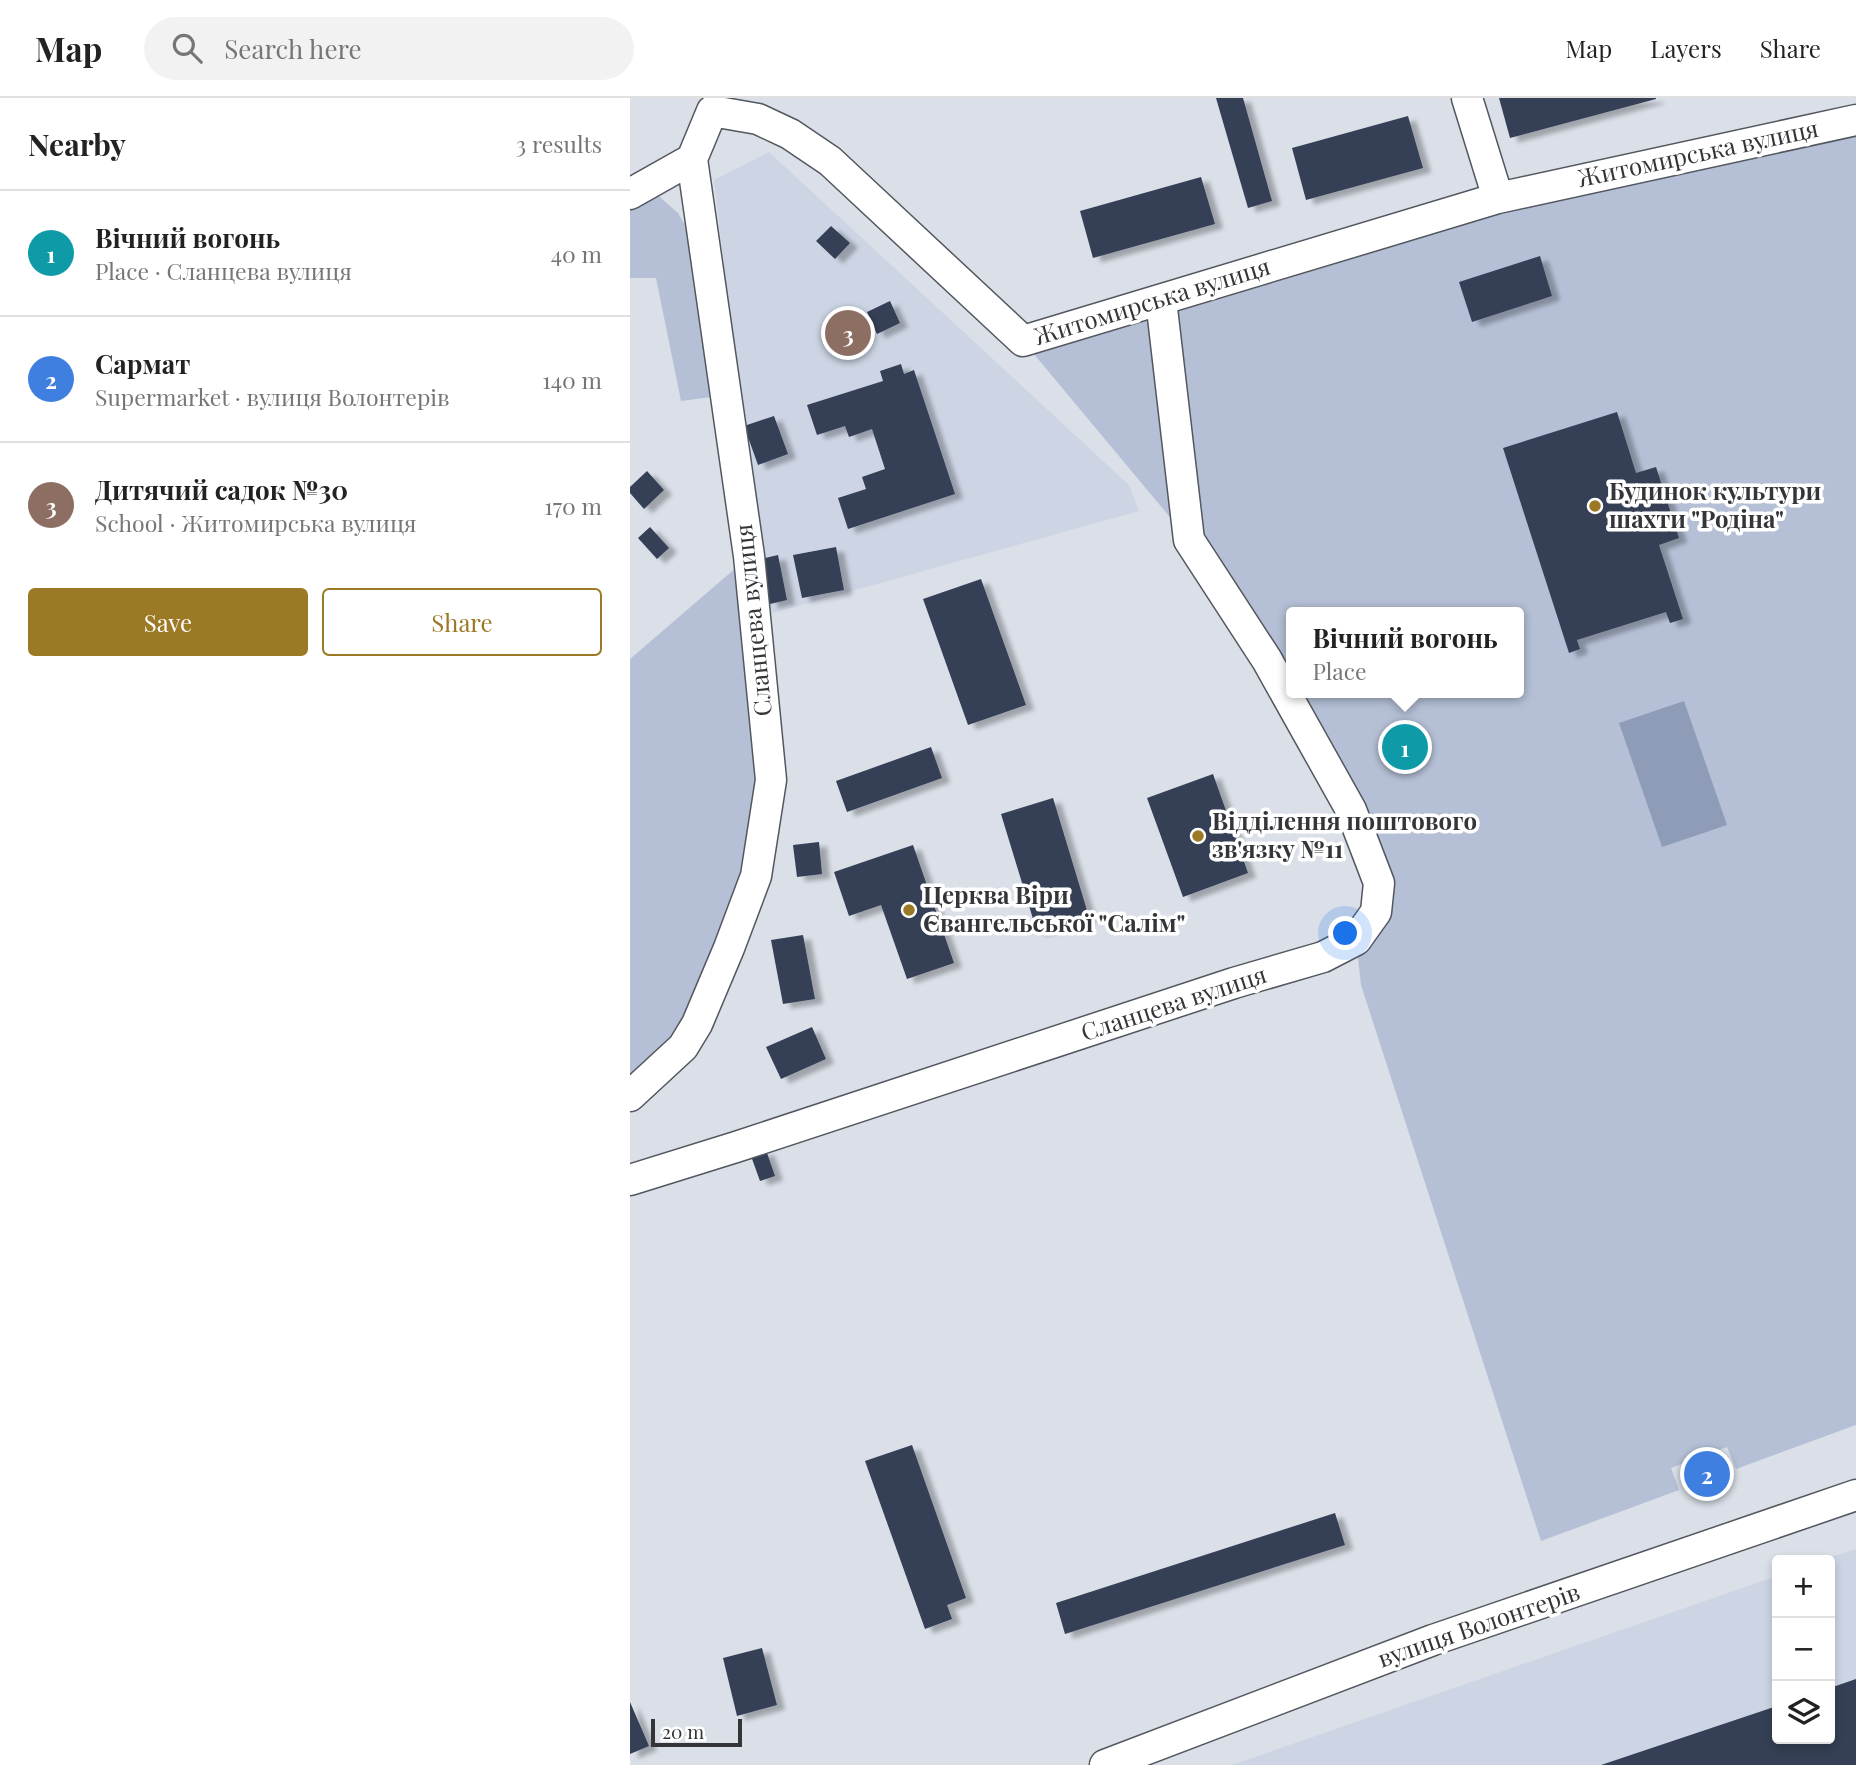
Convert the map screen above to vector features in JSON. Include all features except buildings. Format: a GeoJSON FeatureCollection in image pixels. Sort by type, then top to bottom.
{"type":"FeatureCollection","features":[{"type":"Feature","properties":{"kind":"street"},"geometry":{"type":"LineString","coordinates":[[1467,98],[1498,198]]}},
{"type":"Feature","properties":{"kind":"street"},"geometry":{"type":"LineString","coordinates":[[630,194],[692,159],[718,102]]}},
{"type":"Feature","properties":{"kind":"street","name":"Житомирська вулиця"},"geometry":{"type":"LineString","coordinates":[[718,102],[790,134],[830,162],[1023,341],[1498,198],[1856,120]]}},
{"type":"Feature","properties":{"kind":"street","name":"Сланцева вулиця"},"geometry":{"type":"LineString","coordinates":[[630,1096],[683,1047],[697,1024],[756,876],[771,780],[749,556],[692,159]]}},
{"type":"Feature","properties":{"kind":"street","name":"Сланцева вулиця"},"geometry":{"type":"LineString","coordinates":[[1161,300],[1189,540],[1286,694]]}},
{"type":"Feature","properties":{"kind":"street","name":"Сланцева вулиця"},"geometry":{"type":"LineString","coordinates":[[630,1180],[1221,987],[1323,957],[1356,940],[1376,912],[1379,883],[1351,810],[1288,698]]}},
{"type":"Feature","properties":{"kind":"street","name":"вулиця Волонтерів"},"geometry":{"type":"LineString","coordinates":[[1105,1765],[1433,1640],[1856,1495]]}},
{"type":"Feature","properties":{"kind":"shaded area"},"geometry":{"type":"Polygon","coordinates":[[[1856,120],[1856,1425],[1736,1469],[1727,1447],[1671,1468],[1679,1490],[1541,1541],[1361,985],[1356,940],[1379,883],[1189,540],[1023,341],[1498,198],[1856,120]]]}},
{"type":"Feature","properties":{"kind":"shaded area"},"geometry":{"type":"Polygon","coordinates":[[[769,152],[1129,485],[1139,511],[765,615],[714,180],[769,152]]]}},
{"type":"Feature","properties":{"kind":"shaded area"},"geometry":{"type":"Polygon","coordinates":[[[653,191],[678,213],[698,248],[719,396],[681,401],[656,278],[630,278],[630,205],[653,191]]]}},
{"type":"Feature","properties":{"kind":"shaded area"},"geometry":{"type":"Polygon","coordinates":[[[737,567],[756,779],[744,875],[689,1019],[630,1086],[630,659],[737,567]]]}},
{"type":"Feature","properties":{"kind":"shaded area"},"geometry":{"type":"Polygon","coordinates":[[[1684,701],[1727,825],[1662,847],[1619,723],[1684,701]]]}},
{"type":"Feature","properties":{"kind":"shaded area"},"geometry":{"type":"Polygon","coordinates":[[[1856,1549],[1856,1765],[1232,1765],[1772,1578],[1772,1744],[1835,1744],[1835,1556],[1856,1549]]]}},
{"type":"Feature","properties":{"kind":"place","name":"Дитячий садок №30"},"geometry":{"type":"Point","coordinates":[848,333]}},
{"type":"Feature","properties":{"kind":"place","name":"Будинок культури шахти \"Родіна\""},"geometry":{"type":"Point","coordinates":[1595,506]}},
{"type":"Feature","properties":{"kind":"place","name":"Вічний вогонь"},"geometry":{"type":"Point","coordinates":[1405,747]}},
{"type":"Feature","properties":{"kind":"place","name":"Відділення поштового зв'язку №11"},"geometry":{"type":"Point","coordinates":[1198,836]}},
{"type":"Feature","properties":{"kind":"place","name":"Церква Віри Євангельської \"Салім\""},"geometry":{"type":"Point","coordinates":[909,910]}},
{"type":"Feature","properties":{"kind":"place","name":"Сармат"},"geometry":{"type":"Point","coordinates":[1707,1474]}}]}
